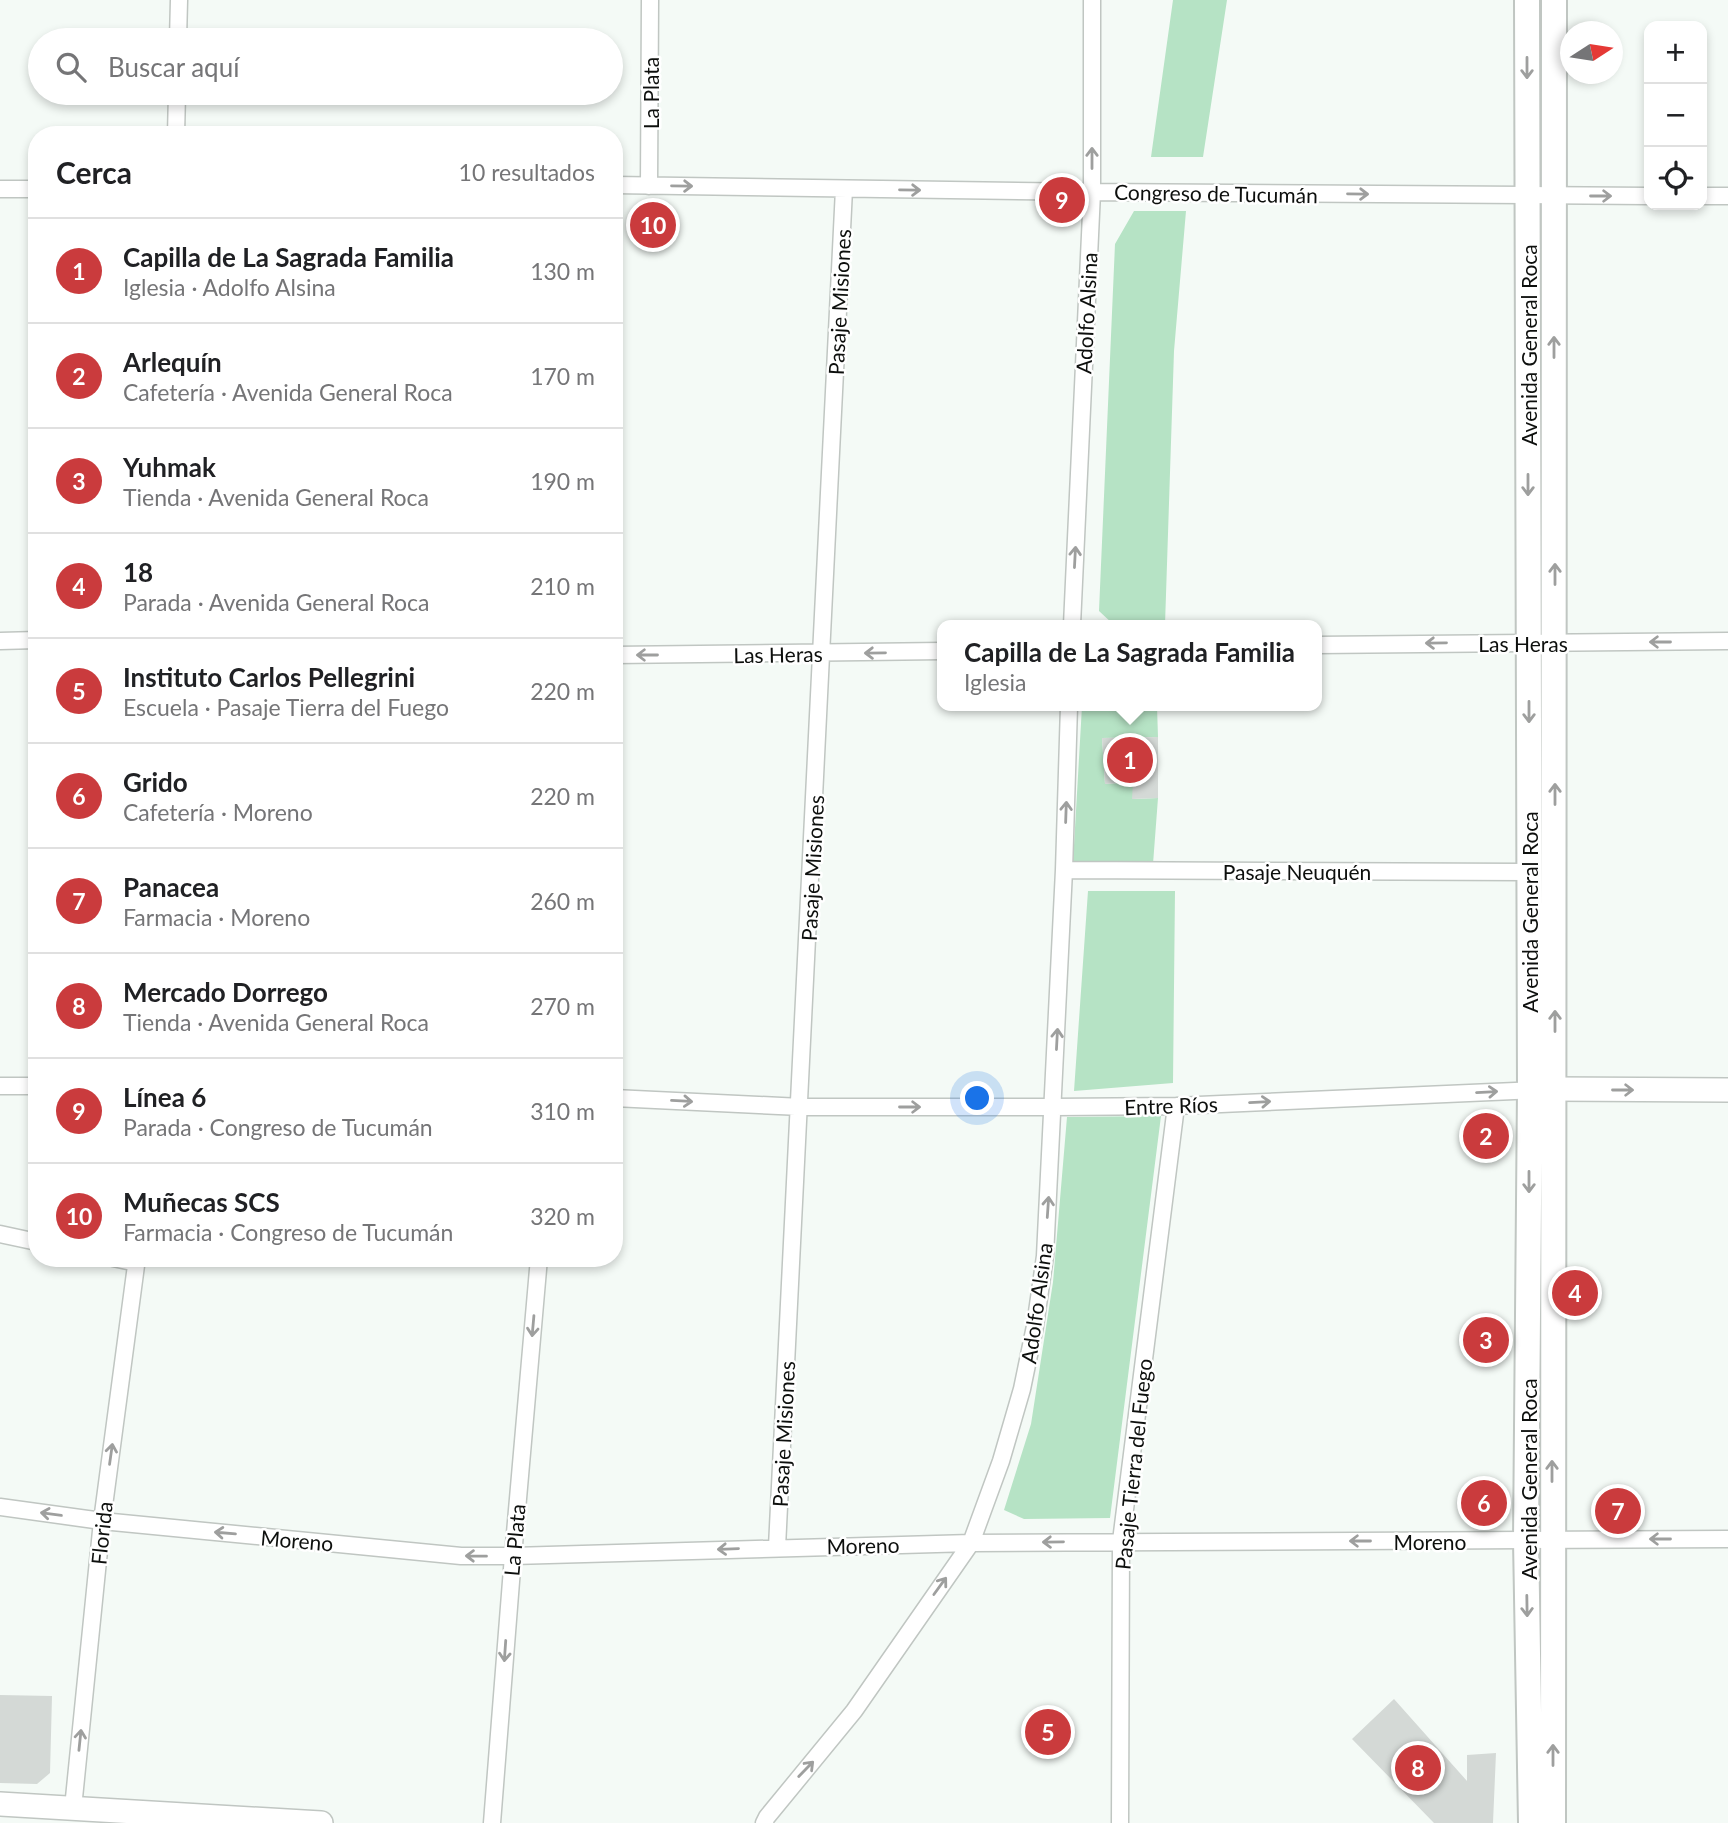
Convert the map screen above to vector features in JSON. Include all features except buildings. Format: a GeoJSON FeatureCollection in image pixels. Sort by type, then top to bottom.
{"type":"FeatureCollection","features":[{"type":"Feature","properties":{"kind":"main road","name":"Avenida General Roca"},"geometry":{"type":"LineString","coordinates":[[1527,0],[1529,872],[1542,1089],[1552,1539],[1553,1823]]}},
{"type":"Feature","properties":{"kind":"main road","name":"Avenida General Roca"},"geometry":{"type":"LineString","coordinates":[[1531,1823],[1526,1541],[1555,642],[1554,0]]}},
{"type":"Feature","properties":{"kind":"main road","name":"Entre Ríos"},"geometry":{"type":"LineString","coordinates":[[1542,1089],[1728,1090]]}},
{"type":"Feature","properties":{"kind":"main road"},"geometry":{"type":"LineString","coordinates":[[0,1804],[321,1823]]}},
{"type":"Feature","properties":{"kind":"street"},"geometry":{"type":"LineString","coordinates":[[178,28],[179,0]]}},
{"type":"Feature","properties":{"kind":"street","name":"La Plata"},"geometry":{"type":"LineString","coordinates":[[649,186],[650,0]]}},
{"type":"Feature","properties":{"kind":"street","name":"Adolfo Alsina"},"geometry":{"type":"LineString","coordinates":[[1072,620],[1092,192],[1092,0]]}},
{"type":"Feature","properties":{"kind":"street"},"geometry":{"type":"LineString","coordinates":[[176,126],[177,105]]}},
{"type":"Feature","properties":{"kind":"street","name":"Congreso de Tucumán"},"geometry":{"type":"LineString","coordinates":[[623,185],[1644,196]]}},
{"type":"Feature","properties":{"kind":"street"},"geometry":{"type":"LineString","coordinates":[[0,189],[28,189]]}},
{"type":"Feature","properties":{"kind":"street","name":"Pasaje Misiones"},"geometry":{"type":"LineString","coordinates":[[777,1547],[801,1107],[844,189]]}},
{"type":"Feature","properties":{"kind":"street"},"geometry":{"type":"LineString","coordinates":[[1707,196],[1728,196]]}},
{"type":"Feature","properties":{"kind":"street"},"geometry":{"type":"LineString","coordinates":[[0,640],[28,640]]}},
{"type":"Feature","properties":{"kind":"street","name":"Las Heras"},"geometry":{"type":"LineString","coordinates":[[1322,645],[1728,641]]}},
{"type":"Feature","properties":{"kind":"street","name":"Las Heras"},"geometry":{"type":"LineString","coordinates":[[623,655],[937,651]]}},
{"type":"Feature","properties":{"kind":"street","name":"Adolfo Alsina"},"geometry":{"type":"LineString","coordinates":[[764,1823],[797,1778],[854,1712],[971,1543],[1001,1461],[1022,1389],[1045,1256],[1054,1107],[1069,711]]}},
{"type":"Feature","properties":{"kind":"street","name":"Pasaje Neuquén"},"geometry":{"type":"LineString","coordinates":[[1064,870],[1529,872]]}},
{"type":"Feature","properties":{"kind":"street"},"geometry":{"type":"LineString","coordinates":[[0,1087],[28,1086]]}},
{"type":"Feature","properties":{"kind":"street","name":"Entre Ríos"},"geometry":{"type":"LineString","coordinates":[[623,1098],[801,1107],[1176,1106],[1542,1089]]}},
{"type":"Feature","properties":{"kind":"street","name":"Pasaje Tierra del Fuego"},"geometry":{"type":"LineString","coordinates":[[1120,1823],[1121,1541],[1176,1106]]}},
{"type":"Feature","properties":{"kind":"street"},"geometry":{"type":"LineString","coordinates":[[0,1234],[28,1240]]}},
{"type":"Feature","properties":{"kind":"street","name":"Florida"},"geometry":{"type":"LineString","coordinates":[[73,1808],[102,1521],[136,1267]]}},
{"type":"Feature","properties":{"kind":"street","name":"La Plata"},"geometry":{"type":"LineString","coordinates":[[492,1823],[538,1267]]}},
{"type":"Feature","properties":{"kind":"street","name":"Moreno"},"geometry":{"type":"LineString","coordinates":[[0,1507],[102,1521],[461,1556],[971,1543],[1728,1539]]}},
{"type":"Feature","properties":{"kind":"green space"},"geometry":{"type":"Polygon","coordinates":[[[1173,0],[1227,0],[1203,157],[1151,157],[1173,0]]]}},
{"type":"Feature","properties":{"kind":"green space"},"geometry":{"type":"Polygon","coordinates":[[[1134,211],[1186,211],[1174,351],[1165,620],[1109,620],[1099,611],[1115,244],[1134,211]]]}},
{"type":"Feature","properties":{"kind":"green space"},"geometry":{"type":"Polygon","coordinates":[[[1082,711],[1157,711],[1158,737],[1102,738],[1105,784],[1133,782],[1133,799],[1158,798],[1153,864],[1073,863],[1082,711]]]}},
{"type":"Feature","properties":{"kind":"green space"},"geometry":{"type":"Polygon","coordinates":[[[1088,891],[1175,891],[1173,1083],[1074,1091],[1088,891]]]}},
{"type":"Feature","properties":{"kind":"green space"},"geometry":{"type":"Polygon","coordinates":[[[1161,1116],[1110,1518],[1024,1519],[1004,1510],[1031,1424],[1053,1282],[1067,1117],[1161,1116]]]}},
{"type":"Feature","properties":{"kind":"place","name":"Línea 6"},"geometry":{"type":"Point","coordinates":[1062,200]}},
{"type":"Feature","properties":{"kind":"place","name":"Muñecas SCS"},"geometry":{"type":"Point","coordinates":[653,225]}},
{"type":"Feature","properties":{"kind":"place","name":"Capilla de La Sagrada Familia"},"geometry":{"type":"Point","coordinates":[1130,760]}},
{"type":"Feature","properties":{"kind":"place","name":"Arlequín"},"geometry":{"type":"Point","coordinates":[1486,1136]}},
{"type":"Feature","properties":{"kind":"place","name":"18"},"geometry":{"type":"Point","coordinates":[1575,1293]}},
{"type":"Feature","properties":{"kind":"place","name":"Yuhmak"},"geometry":{"type":"Point","coordinates":[1486,1340]}},
{"type":"Feature","properties":{"kind":"place","name":"Grido"},"geometry":{"type":"Point","coordinates":[1484,1503]}},
{"type":"Feature","properties":{"kind":"place","name":"Panacea"},"geometry":{"type":"Point","coordinates":[1618,1511]}},
{"type":"Feature","properties":{"kind":"place","name":"Instituto Carlos Pellegrini"},"geometry":{"type":"Point","coordinates":[1048,1732]}},
{"type":"Feature","properties":{"kind":"place","name":"Mercado Dorrego"},"geometry":{"type":"Point","coordinates":[1418,1768]}}]}
